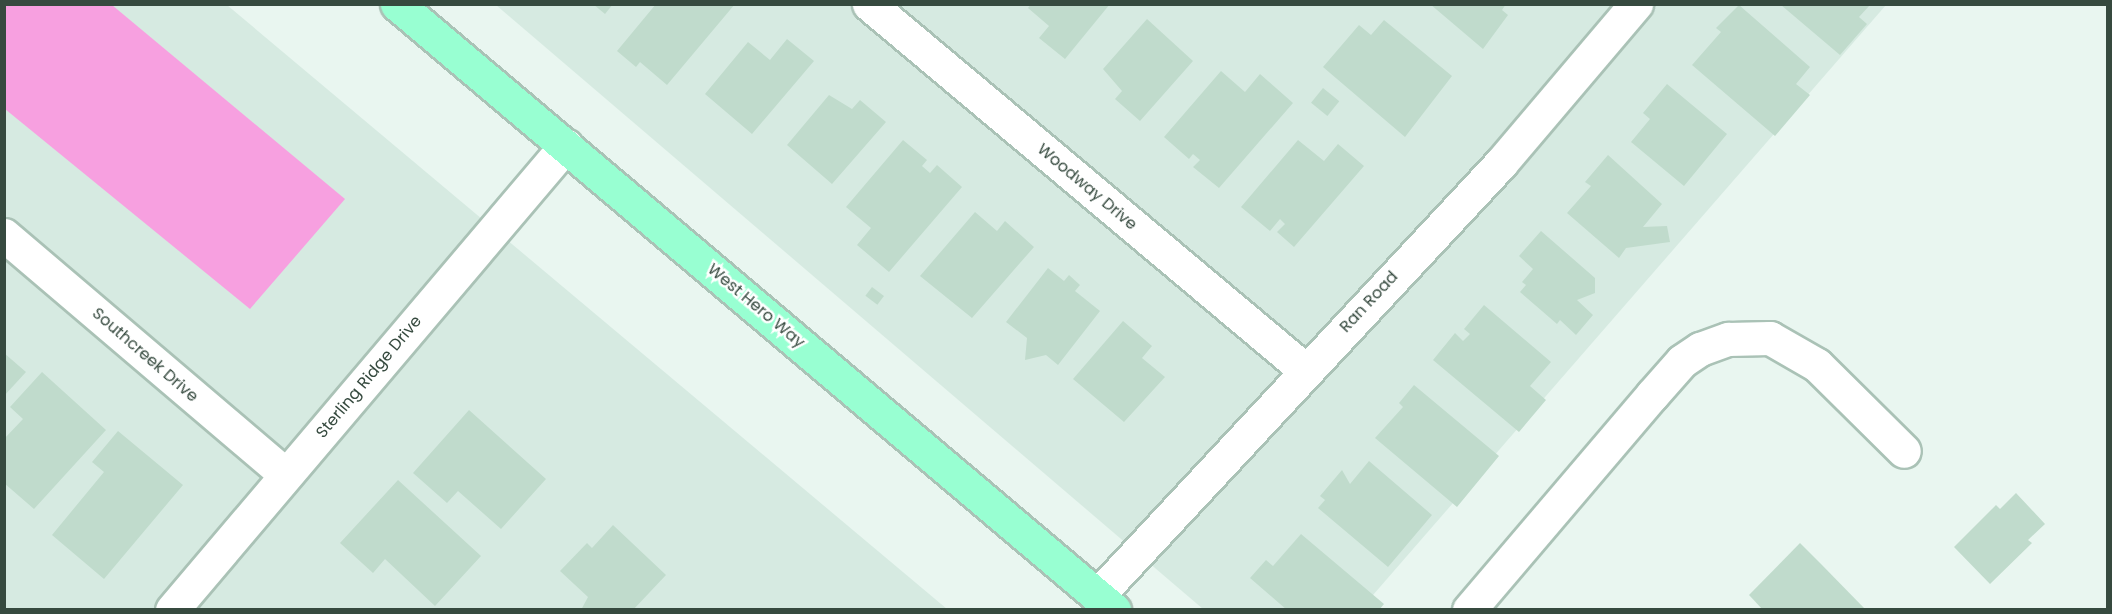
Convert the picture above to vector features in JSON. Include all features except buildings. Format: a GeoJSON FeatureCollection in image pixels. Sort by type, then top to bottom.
{"type":"FeatureCollection","features":[{"type":"Feature","properties":{"kind":"main road","name":"West Hero Way"},"geometry":{"type":"LineString","coordinates":[[397,4],[1106,603]]}},
{"type":"Feature","properties":{"kind":"street","name":"Woodway Drive"},"geometry":{"type":"LineString","coordinates":[[868,4],[1305,370]]}},
{"type":"Feature","properties":{"kind":"street","name":"Ran Road"},"geometry":{"type":"LineString","coordinates":[[1106,603],[1305,370],[1501,163],[1636,4]]}},
{"type":"Feature","properties":{"kind":"street","name":"Sterling Ridge Drive"},"geometry":{"type":"LineString","coordinates":[[172,609],[566,145]]}},
{"type":"Feature","properties":{"kind":"street","name":"Southcreek Drive"},"geometry":{"type":"LineString","coordinates":[[4,235],[286,475]]}},
{"type":"Feature","properties":{"kind":"street"},"geometry":{"type":"LineString","coordinates":[[1469,609],[1682,361],[1700,349],[1747,336],[1770,338],[1817,365],[1904,451]]}},
{"type":"Feature","properties":{"kind":"shaded area"},"geometry":{"type":"Polygon","coordinates":[[[4,5],[227,5],[947,609],[5,609],[4,5]]]}},
{"type":"Feature","properties":{"kind":"shaded area"},"geometry":{"type":"Polygon","coordinates":[[[4,5],[112,5],[345,199],[250,309],[5,109],[4,5]]]}},
{"type":"Feature","properties":{"kind":"shaded area"},"geometry":{"type":"Polygon","coordinates":[[[496,5],[1886,5],[1360,610],[1203,609],[496,5]]]}}]}
